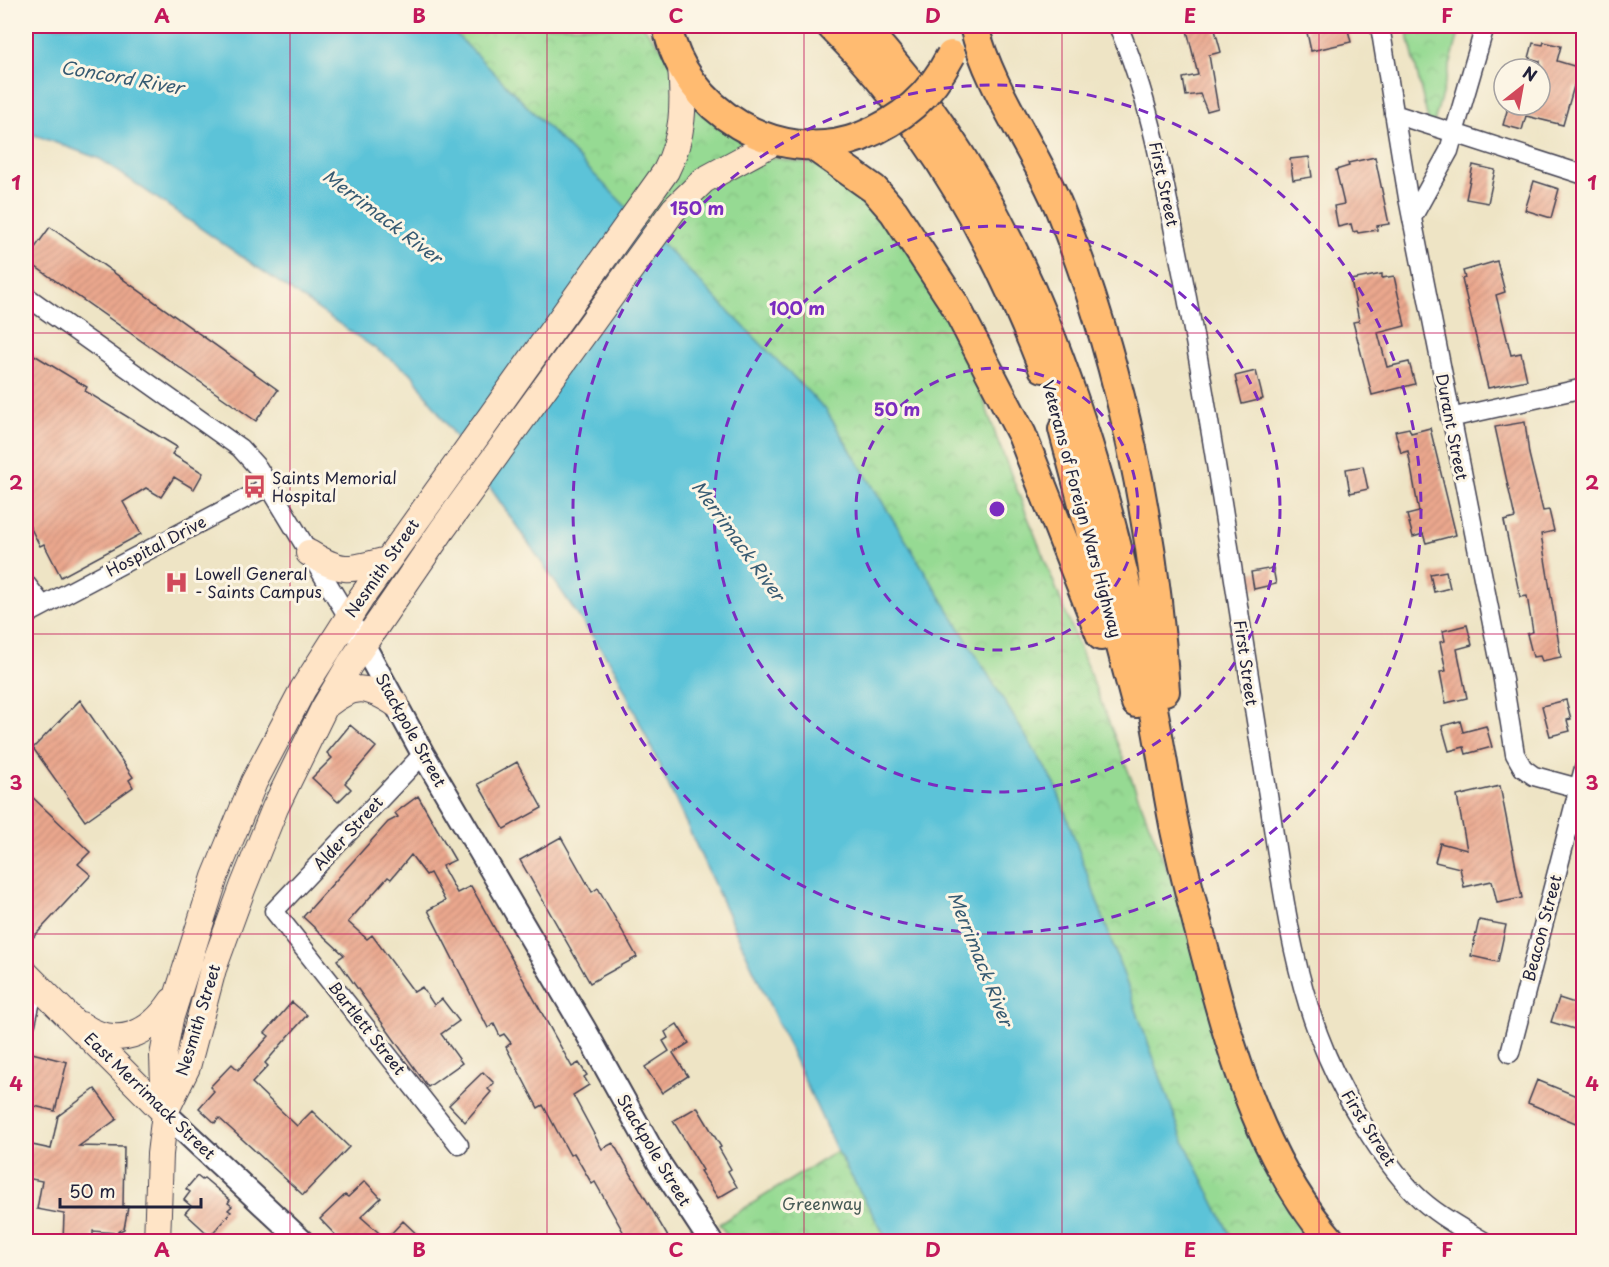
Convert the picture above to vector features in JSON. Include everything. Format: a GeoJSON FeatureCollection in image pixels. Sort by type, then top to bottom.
{"type":"FeatureCollection","features":[{"type":"Feature","properties":{"kind":"main road","name":"Veterans of Foreign Wars Highway"},"geometry":{"type":"LineString","coordinates":[[831,26],[880,82],[927,146],[982,233],[1017,304],[1043,369],[1068,444],[1125,668],[1176,831]]}},
{"type":"Feature","properties":{"kind":"main road","name":"Veterans of Foreign Wars Highway"},"geometry":{"type":"LineString","coordinates":[[861,26],[903,73],[960,154],[1007,236],[1046,322],[1077,408],[1105,505],[1143,660],[1176,831],[1217,997],[1249,1096],[1282,1169],[1332,1242]]}},
{"type":"Feature","properties":{"kind":"main road"},"geometry":{"type":"LineString","coordinates":[[666,29],[681,66],[701,95],[714,107],[743,128],[776,141],[812,145],[860,137],[882,129],[918,103],[941,74],[951,55],[960,26]]}},
{"type":"Feature","properties":{"kind":"main road"},"geometry":{"type":"LineString","coordinates":[[974,26],[989,70],[1059,208],[1088,288],[1118,398],[1141,501],[1157,600],[1176,831]]}},
{"type":"Feature","properties":{"kind":"main road","name":"Nesmith Street"},"geometry":{"type":"LineString","coordinates":[[157,1242],[160,1148],[165,1113],[163,1056],[177,993],[215,877],[254,782],[303,688],[348,617],[425,506],[655,189],[676,153],[681,134],[684,116],[681,66]]}},
{"type":"Feature","properties":{"kind":"main road","name":"Nesmith Street"},"geometry":{"type":"LineString","coordinates":[[165,1113],[188,1067],[213,969],[243,886],[275,808],[325,706],[363,645],[442,530],[674,209],[704,180],[776,141]]}},
{"type":"Feature","properties":{"kind":"main road"},"geometry":{"type":"LineString","coordinates":[[812,145],[874,189],[894,212],[934,271],[978,347],[1022,435],[1046,493],[1176,831]]}},
{"type":"Feature","properties":{"kind":"main road"},"geometry":{"type":"LineString","coordinates":[[309,553],[331,567],[352,569],[387,560]]}},
{"type":"Feature","properties":{"kind":"main road"},"geometry":{"type":"LineString","coordinates":[[325,706],[342,693],[362,689],[377,692],[396,704]]}},
{"type":"Feature","properties":{"kind":"main road","name":"East Merrimack Street"},"geometry":{"type":"LineString","coordinates":[[30,978],[165,1113]]}},
{"type":"Feature","properties":{"kind":"main road"},"geometry":{"type":"LineString","coordinates":[[66,1014],[89,1030],[120,1037],[135,1034],[151,1026],[161,1017],[177,993]]}},
{"type":"Feature","properties":{"kind":"street","name":"First Street"},"geometry":{"type":"LineString","coordinates":[[1118,26],[1134,64],[1153,131],[1182,272],[1210,427],[1282,888],[1301,980],[1313,1022],[1336,1076],[1395,1170],[1416,1195],[1444,1218],[1485,1242]]}},
{"type":"Feature","properties":{"kind":"street","name":"Durant Street"},"geometry":{"type":"LineString","coordinates":[[1380,26],[1412,218],[1502,674],[1515,754],[1523,768],[1534,776],[1578,788]]}},
{"type":"Feature","properties":{"kind":"street"},"geometry":{"type":"LineString","coordinates":[[1412,218],[1449,151],[1485,26]]}},
{"type":"Feature","properties":{"kind":"street"},"geometry":{"type":"LineString","coordinates":[[1394,114],[1584,175]]}},
{"type":"Feature","properties":{"kind":"street","name":"Stackpole Street"},"geometry":{"type":"LineString","coordinates":[[26,296],[240,448],[258,468],[348,617],[423,754],[585,1030],[658,1163],[711,1242]]}},
{"type":"Feature","properties":{"kind":"street"},"geometry":{"type":"LineString","coordinates":[[1450,418],[1584,388]]}},
{"type":"Feature","properties":{"kind":"street","name":"Hospital Drive"},"geometry":{"type":"LineString","coordinates":[[26,615],[269,486]]}},
{"type":"Feature","properties":{"kind":"street"},"geometry":{"type":"LineString","coordinates":[[26,584],[43,606]]}},
{"type":"Feature","properties":{"kind":"street","name":"Alder Street"},"geometry":{"type":"LineString","coordinates":[[274,911],[423,754]]}},
{"type":"Feature","properties":{"kind":"street","name":"Beacon Street"},"geometry":{"type":"LineString","coordinates":[[1510,1053],[1584,768]]}},
{"type":"Feature","properties":{"kind":"street","name":"Bartlett Street"},"geometry":{"type":"LineString","coordinates":[[274,911],[459,1145]]}},
{"type":"Feature","properties":{"kind":"street"},"geometry":{"type":"LineString","coordinates":[[26,1023],[30,978]]}},
{"type":"Feature","properties":{"kind":"street","name":"East Merrimack Street"},"geometry":{"type":"LineString","coordinates":[[165,1113],[303,1242]]}},
{"type":"Feature","properties":{"kind":"green space"},"geometry":{"type":"Polygon","coordinates":[[[395,26],[643,26],[750,154],[817,165],[892,209],[939,270],[997,439],[1314,1241],[1234,1241],[1193,1167],[395,26]]]}},
{"type":"Feature","properties":{"kind":"green space"},"geometry":{"type":"Polygon","coordinates":[[[1406,26],[1461,26],[1431,133],[1406,26]]]}},
{"type":"Feature","properties":{"kind":"green space","name":"Greenway"},"geometry":{"type":"Polygon","coordinates":[[[837,1151],[888,1241],[731,1241],[719,1224],[837,1151]]]}},
{"type":"Feature","properties":{"kind":"water"},"geometry":{"type":"Polygon","coordinates":[[[26,26],[448,26],[826,410],[1055,784],[1182,1137],[1233,1241],[888,1241],[837,1151],[615,669],[412,374],[100,159],[26,132],[26,26]]]}},
{"type":"Feature","properties":{"kind":"building"},"geometry":{"type":"Polygon","coordinates":[[[1186,26],[1214,26],[1221,52],[1209,55],[1218,108],[1207,111],[1200,94],[1186,96],[1183,78],[1198,75],[1186,26]]]}},
{"type":"Feature","properties":{"kind":"building"},"geometry":{"type":"Polygon","coordinates":[[[1347,26],[1351,42],[1311,51],[1306,28],[1347,26]]]}},
{"type":"Feature","properties":{"kind":"building"},"geometry":{"type":"Polygon","coordinates":[[[1544,42],[1561,46],[1557,61],[1584,69],[1584,89],[1574,86],[1563,125],[1530,117],[1552,117],[1552,57],[1529,57],[1533,43],[1543,45],[1544,42]]]}},
{"type":"Feature","properties":{"kind":"building"},"geometry":{"type":"Polygon","coordinates":[[[1505,117],[1526,117],[1522,130],[1503,125],[1505,117]]]}},
{"type":"Feature","properties":{"kind":"building"},"geometry":{"type":"Polygon","coordinates":[[[1309,157],[1312,177],[1293,180],[1290,159],[1309,157]]]}},
{"type":"Feature","properties":{"kind":"building"},"geometry":{"type":"Polygon","coordinates":[[[1375,157],[1389,224],[1377,226],[1377,230],[1358,233],[1353,232],[1351,224],[1338,227],[1334,206],[1344,204],[1336,170],[1349,166],[1348,163],[1375,157]]]}},
{"type":"Feature","properties":{"kind":"building"},"geometry":{"type":"Polygon","coordinates":[[[1473,165],[1495,170],[1488,203],[1466,199],[1473,165]]]}},
{"type":"Feature","properties":{"kind":"building"},"geometry":{"type":"Polygon","coordinates":[[[1534,181],[1559,189],[1551,218],[1525,210],[1534,181]]]}},
{"type":"Feature","properties":{"kind":"building"},"geometry":{"type":"Polygon","coordinates":[[[50,227],[278,390],[256,421],[26,260],[50,227]]]}},
{"type":"Feature","properties":{"kind":"building"},"geometry":{"type":"Polygon","coordinates":[[[1497,261],[1505,292],[1496,295],[1511,355],[1521,353],[1527,380],[1488,388],[1462,279],[1465,278],[1463,271],[1497,261]]]}},
{"type":"Feature","properties":{"kind":"building"},"geometry":{"type":"Polygon","coordinates":[[[1382,274],[1382,278],[1394,276],[1405,326],[1378,333],[1387,367],[1409,362],[1415,384],[1372,395],[1353,322],[1359,321],[1351,280],[1382,274]]]}},
{"type":"Feature","properties":{"kind":"building"},"geometry":{"type":"Polygon","coordinates":[[[26,350],[87,387],[85,391],[177,447],[172,454],[203,473],[194,489],[174,477],[161,497],[146,488],[123,502],[141,534],[61,577],[44,544],[40,546],[26,519],[26,350]]]}},
{"type":"Feature","properties":{"kind":"building"},"geometry":{"type":"Polygon","coordinates":[[[1256,371],[1263,399],[1242,404],[1235,376],[1256,371]]]}},
{"type":"Feature","properties":{"kind":"building"},"geometry":{"type":"Polygon","coordinates":[[[1525,422],[1529,454],[1543,511],[1549,510],[1554,531],[1541,534],[1561,657],[1542,661],[1540,656],[1533,657],[1527,634],[1533,632],[1527,596],[1520,597],[1504,521],[1515,518],[1495,427],[1525,422]]]}},
{"type":"Feature","properties":{"kind":"building"},"geometry":{"type":"Polygon","coordinates":[[[1409,428],[1411,433],[1430,428],[1456,535],[1426,543],[1423,534],[1413,537],[1407,515],[1419,512],[1408,451],[1401,453],[1395,431],[1409,428]]]}},
{"type":"Feature","properties":{"kind":"building"},"geometry":{"type":"Polygon","coordinates":[[[1363,466],[1368,489],[1350,493],[1346,469],[1363,466]]]}},
{"type":"Feature","properties":{"kind":"building"},"geometry":{"type":"Polygon","coordinates":[[[1273,568],[1276,584],[1254,589],[1251,572],[1273,568]]]}},
{"type":"Feature","properties":{"kind":"building"},"geometry":{"type":"Polygon","coordinates":[[[1446,571],[1450,588],[1434,592],[1430,574],[1446,571]]]}},
{"type":"Feature","properties":{"kind":"building"},"geometry":{"type":"Polygon","coordinates":[[[1467,625],[1472,645],[1457,649],[1467,698],[1446,703],[1440,672],[1446,671],[1440,642],[1445,641],[1443,631],[1467,625]]]}},
{"type":"Feature","properties":{"kind":"building"},"geometry":{"type":"Polygon","coordinates":[[[80,700],[133,777],[129,780],[133,787],[85,821],[33,748],[80,700]]]}},
{"type":"Feature","properties":{"kind":"building"},"geometry":{"type":"Polygon","coordinates":[[[1566,700],[1571,719],[1567,720],[1570,731],[1550,736],[1542,706],[1566,700]]]}},
{"type":"Feature","properties":{"kind":"building"},"geometry":{"type":"Polygon","coordinates":[[[1460,721],[1463,732],[1486,726],[1492,747],[1466,754],[1464,747],[1449,751],[1442,726],[1460,721]]]}},
{"type":"Feature","properties":{"kind":"building"},"geometry":{"type":"Polygon","coordinates":[[[350,725],[376,747],[345,783],[351,789],[338,802],[312,778],[332,758],[327,753],[350,725]]]}},
{"type":"Feature","properties":{"kind":"building"},"geometry":{"type":"Polygon","coordinates":[[[517,762],[542,808],[504,829],[478,784],[517,762]]]}},
{"type":"Feature","properties":{"kind":"building"},"geometry":{"type":"Polygon","coordinates":[[[1500,786],[1522,898],[1497,903],[1492,881],[1464,887],[1460,868],[1435,862],[1440,843],[1467,850],[1457,796],[1500,786]]]}},
{"type":"Feature","properties":{"kind":"building"},"geometry":{"type":"Polygon","coordinates":[[[26,791],[90,852],[78,864],[91,875],[26,945],[26,791]]]}},
{"type":"Feature","properties":{"kind":"building"},"geometry":{"type":"Polygon","coordinates":[[[418,796],[455,860],[442,866],[457,893],[471,886],[572,1067],[579,1063],[587,1075],[584,1077],[589,1085],[573,1095],[602,1149],[613,1143],[671,1242],[629,1242],[595,1182],[592,1184],[574,1153],[570,1155],[543,1105],[538,1108],[506,1047],[511,1043],[504,1034],[500,1036],[494,1024],[488,1028],[428,910],[445,901],[430,873],[426,875],[411,855],[391,879],[388,877],[348,922],[367,939],[372,935],[414,992],[422,987],[434,1005],[442,999],[459,1021],[441,1034],[462,1063],[428,1087],[337,960],[344,955],[303,917],[388,822],[398,817],[395,813],[418,796]]]}},
{"type":"Feature","properties":{"kind":"building"},"geometry":{"type":"Polygon","coordinates":[[[561,837],[592,892],[598,888],[637,957],[590,983],[520,860],[561,837]]]}},
{"type":"Feature","properties":{"kind":"building"},"geometry":{"type":"Polygon","coordinates":[[[1479,920],[1506,925],[1498,962],[1471,956],[1479,920]]]}},
{"type":"Feature","properties":{"kind":"building"},"geometry":{"type":"Polygon","coordinates":[[[1559,998],[1584,1006],[1584,1032],[1551,1022],[1559,998]]]}},
{"type":"Feature","properties":{"kind":"building"},"geometry":{"type":"Polygon","coordinates":[[[292,1002],[307,1015],[265,1063],[268,1066],[252,1083],[297,1126],[312,1111],[349,1147],[303,1195],[219,1118],[215,1123],[199,1108],[214,1091],[210,1087],[232,1064],[238,1070],[269,1036],[265,1033],[292,1002]]]}},
{"type":"Feature","properties":{"kind":"building"},"geometry":{"type":"Polygon","coordinates":[[[677,1024],[689,1043],[673,1053],[688,1076],[662,1093],[645,1067],[669,1051],[663,1041],[668,1038],[665,1032],[677,1024]]]}},
{"type":"Feature","properties":{"kind":"building"},"geometry":{"type":"Polygon","coordinates":[[[32,1053],[67,1062],[55,1111],[26,1104],[26,1080],[32,1053]]]}},
{"type":"Feature","properties":{"kind":"building"},"geometry":{"type":"Polygon","coordinates":[[[483,1072],[494,1083],[488,1089],[491,1092],[465,1122],[449,1105],[483,1072]]]}},
{"type":"Feature","properties":{"kind":"building"},"geometry":{"type":"Polygon","coordinates":[[[1537,1080],[1584,1099],[1584,1111],[1578,1124],[1528,1103],[1537,1080]]]}},
{"type":"Feature","properties":{"kind":"building"},"geometry":{"type":"Polygon","coordinates":[[[95,1089],[117,1119],[79,1146],[124,1147],[123,1207],[128,1207],[124,1229],[116,1233],[93,1231],[93,1242],[63,1242],[64,1214],[37,1209],[42,1181],[26,1178],[26,1150],[31,1151],[32,1145],[51,1149],[58,1116],[95,1089]]]}},
{"type":"Feature","properties":{"kind":"building"},"geometry":{"type":"Polygon","coordinates":[[[697,1107],[721,1147],[719,1148],[731,1169],[728,1171],[737,1187],[718,1198],[700,1171],[703,1170],[673,1121],[697,1107]]]}},
{"type":"Feature","properties":{"kind":"building"},"geometry":{"type":"Polygon","coordinates":[[[197,1176],[202,1180],[204,1178],[230,1200],[228,1203],[232,1206],[228,1210],[231,1212],[210,1236],[185,1213],[191,1206],[184,1200],[190,1192],[186,1189],[197,1176]]]}},
{"type":"Feature","properties":{"kind":"building"},"geometry":{"type":"Polygon","coordinates":[[[365,1181],[381,1198],[361,1217],[386,1239],[403,1221],[425,1242],[342,1242],[320,1219],[345,1195],[348,1197],[365,1181]]]}},
{"type":"Feature","properties":{"kind":"place","name":"Saints Memorial Hospital"},"geometry":{"type":"Point","coordinates":[254,487]}},
{"type":"Feature","properties":{"kind":"place","name":"Lowell General - Saints Campus"},"geometry":{"type":"Point","coordinates":[177,583]}},
{"type":"Feature","properties":{"kind":"water label","name":"Concord River"},"geometry":{"type":"Point","coordinates":[122,78]}},
{"type":"Feature","properties":{"kind":"water label","name":"Merrimack River"},"geometry":{"type":"Point","coordinates":[382,217]}},
{"type":"Feature","properties":{"kind":"water label","name":"Merrimack River"},"geometry":{"type":"Point","coordinates":[738,541]}},
{"type":"Feature","properties":{"kind":"water label","name":"Merrimack River"},"geometry":{"type":"Point","coordinates":[980,959]}}]}
